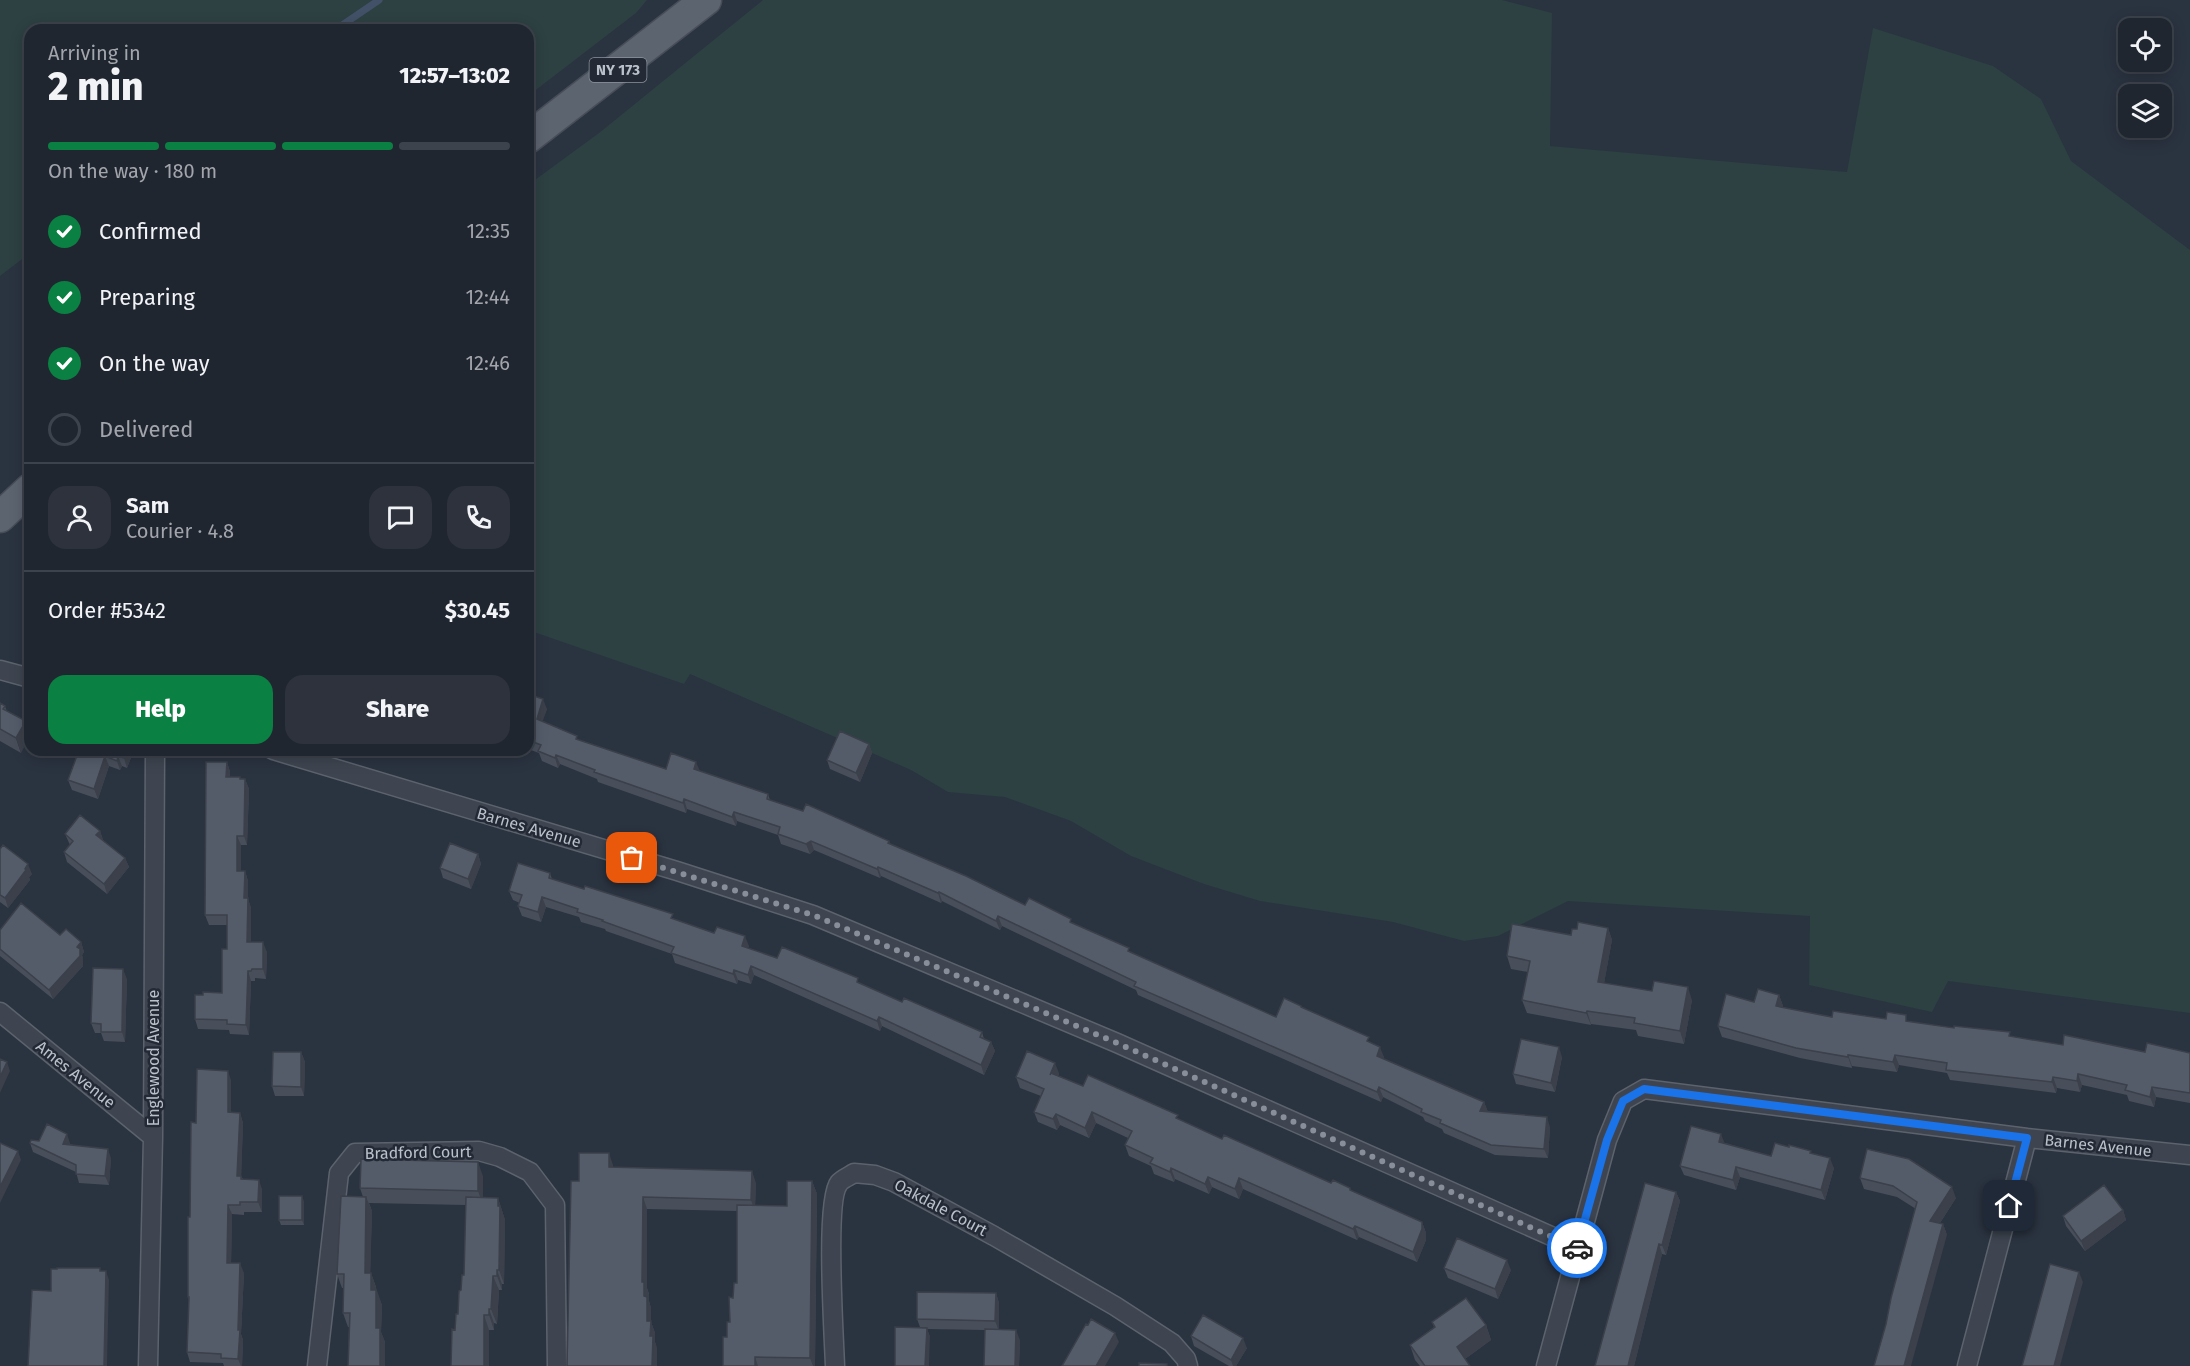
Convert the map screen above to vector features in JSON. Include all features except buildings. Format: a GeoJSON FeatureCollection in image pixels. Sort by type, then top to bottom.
{"type":"FeatureCollection","features":[{"type":"Feature","properties":{"kind":"main road","name":"NY 173"},"geometry":{"type":"LineString","coordinates":[[534,133],[706,0]]}},
{"type":"Feature","properties":{"kind":"main road"},"geometry":{"type":"LineString","coordinates":[[0,517],[24,495]]}},
{"type":"Feature","properties":{"kind":"street"},"geometry":{"type":"LineString","coordinates":[[0,670],[24,676]]}},
{"type":"Feature","properties":{"kind":"street","name":"Englewood Avenue"},"geometry":{"type":"LineString","coordinates":[[148,1366],[153,1137],[156,756]]}},
{"type":"Feature","properties":{"kind":"street","name":"Barnes Avenue"},"geometry":{"type":"LineString","coordinates":[[293,756],[678,871],[813,915],[1117,1043],[1578,1248]]}},
{"type":"Feature","properties":{"kind":"street","name":"Ames Avenue"},"geometry":{"type":"LineString","coordinates":[[0,1012],[153,1137]]}},
{"type":"Feature","properties":{"kind":"street","name":"Barnes Avenue"},"geometry":{"type":"LineString","coordinates":[[1545,1366],[1607,1140],[1623,1101],[1644,1089],[2027,1138],[2190,1155]]}},
{"type":"Feature","properties":{"kind":"street"},"geometry":{"type":"LineString","coordinates":[[1967,1366],[2027,1138]]}},
{"type":"Feature","properties":{"kind":"street","name":"Bradford Court"},"geometry":{"type":"LineString","coordinates":[[317,1366],[339,1173],[355,1153],[479,1151],[500,1157],[530,1172],[555,1205],[557,1366]]}},
{"type":"Feature","properties":{"kind":"street","name":"Oakdale Court"},"geometry":{"type":"LineString","coordinates":[[835,1366],[831,1256],[834,1194],[839,1183],[854,1173],[875,1175],[894,1182],[1095,1294],[1172,1343],[1186,1359],[1188,1366]]}},
{"type":"Feature","properties":{"kind":"shaded area"},"geometry":{"type":"Polygon","coordinates":[[[0,0],[647,0],[636,13],[534,91],[534,24],[24,24],[24,258],[0,276],[0,0]]]}},
{"type":"Feature","properties":{"kind":"shaded area"},"geometry":{"type":"Polygon","coordinates":[[[763,0],[1502,0],[1552,13],[1550,146],[1847,172],[1873,28],[1993,66],[2041,99],[2071,161],[2190,250],[2190,1013],[1948,981],[1932,1012],[1809,985],[1810,916],[1568,901],[1498,936],[1464,941],[1393,922],[1260,901],[1204,884],[1131,856],[1071,821],[1005,797],[948,792],[911,770],[690,674],[684,684],[534,632],[534,181],[599,133],[763,0]]]}},
{"type":"Feature","properties":{"kind":"waterway"},"geometry":{"type":"LineString","coordinates":[[344,24],[379,0]]}},
{"type":"Feature","properties":{"kind":"way so far"},"geometry":{"type":"LineString","coordinates":[[632,858],[813,915],[1117,1043],[1577,1248]]}},
{"type":"Feature","properties":{"kind":"route"},"geometry":{"type":"LineString","coordinates":[[1577,1248],[1607,1140],[1623,1101],[1644,1089],[2027,1138],[2009,1206]]}}]}
